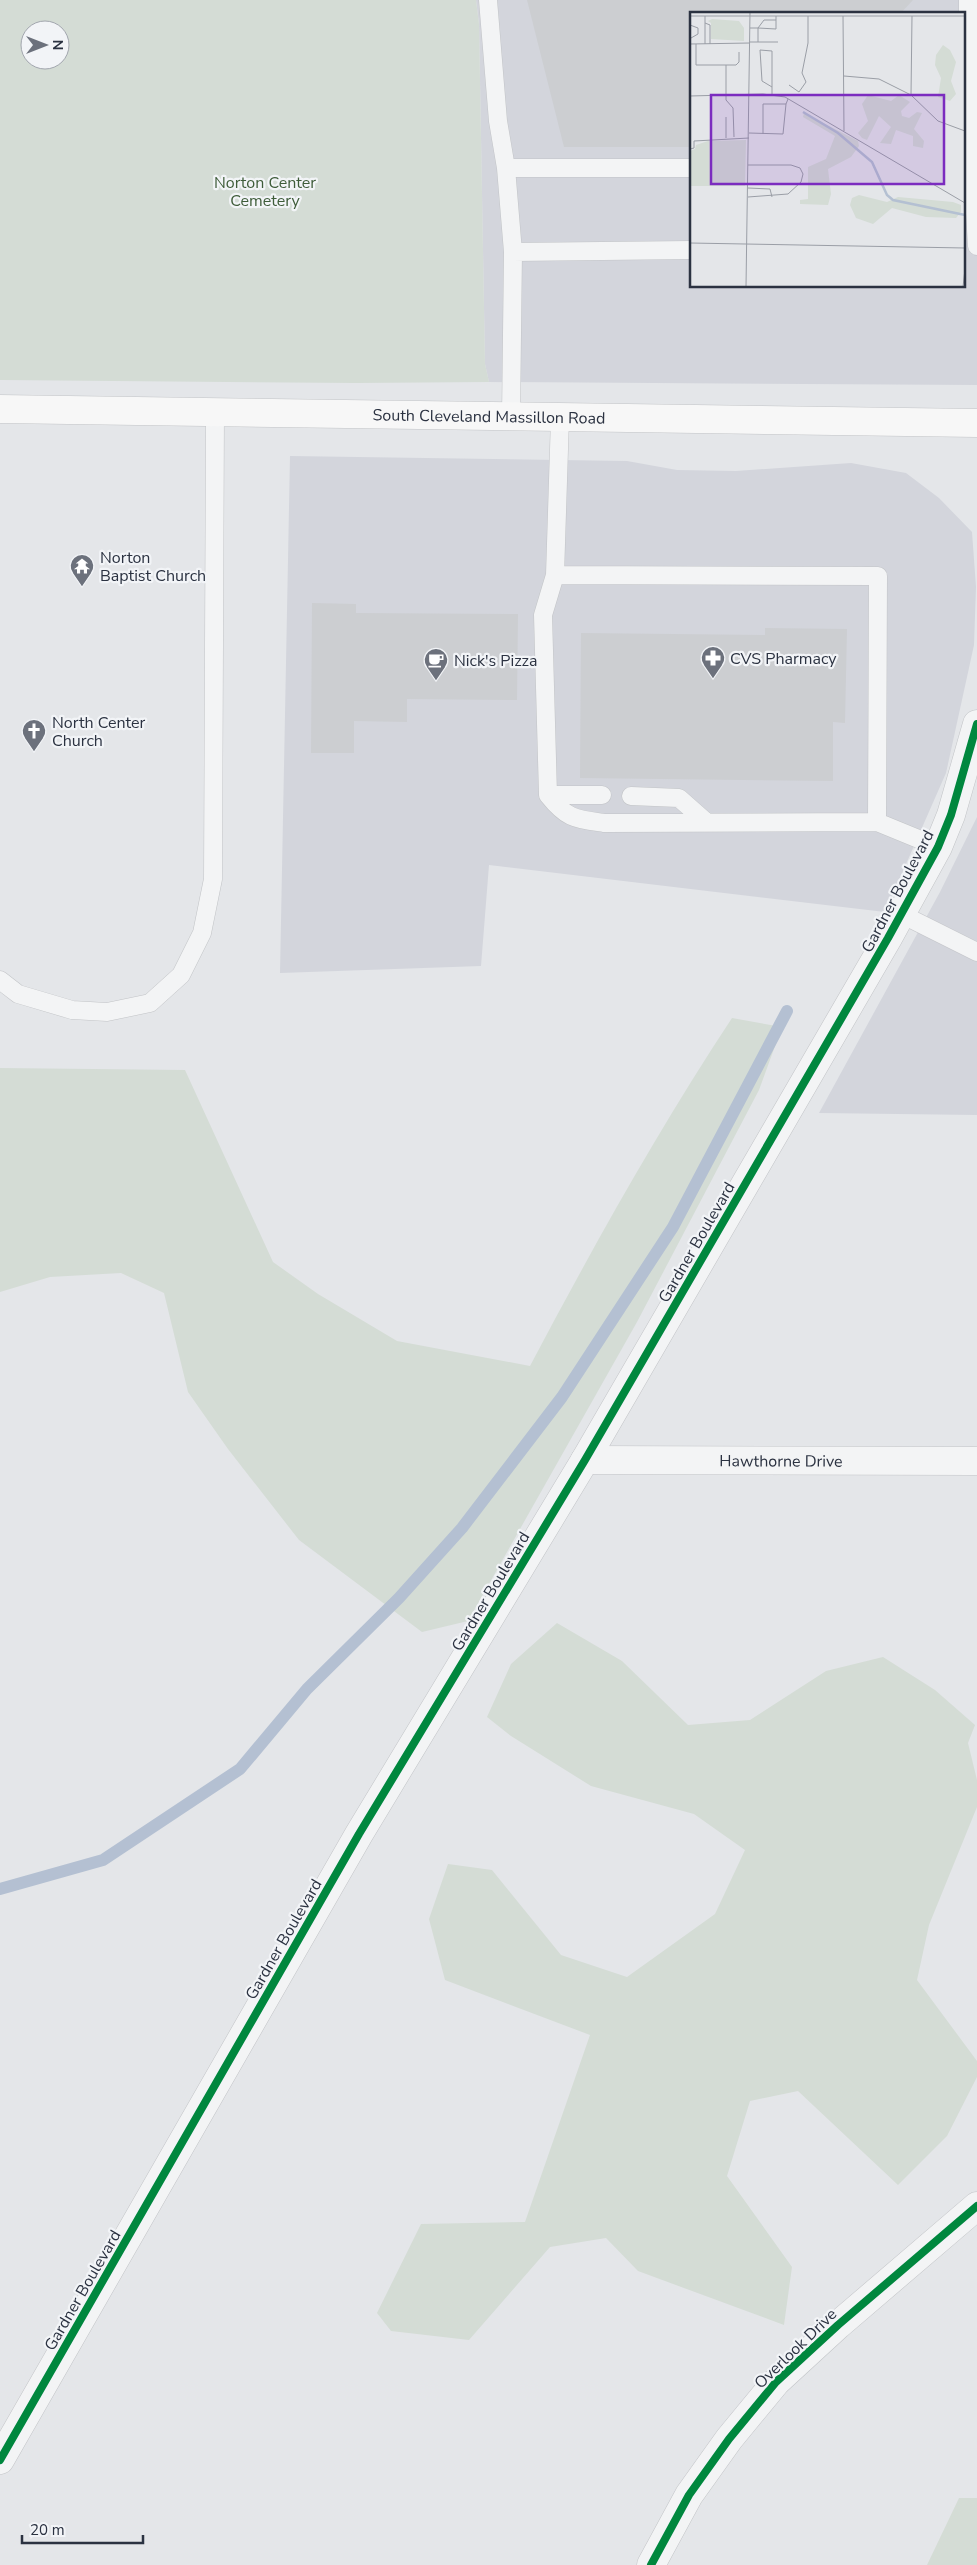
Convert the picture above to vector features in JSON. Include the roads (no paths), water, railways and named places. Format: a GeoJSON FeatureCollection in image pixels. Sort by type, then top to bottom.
{"type":"FeatureCollection","features":[{"type":"Feature","properties":{"kind":"main road","name":"South Cleveland Massillon Road"},"geometry":{"type":"LineString","coordinates":[[0,409],[977,423]]}},
{"type":"Feature","properties":{"kind":"street","name":"Gardner Boulevard"},"geometry":{"type":"LineString","coordinates":[[0,2460],[359,1834],[585,1460],[901,914],[938,846],[962,785],[977,724]]}},
{"type":"Feature","properties":{"kind":"street","name":"Hawthorne Drive"},"geometry":{"type":"LineString","coordinates":[[585,1460],[977,1461]]}},
{"type":"Feature","properties":{"kind":"street","name":"Overlook Drive"},"geometry":{"type":"LineString","coordinates":[[651,2565],[689,2495],[729,2439],[776,2382],[838,2325],[977,2206]]}},
{"type":"Feature","properties":{"kind":"lane"},"geometry":{"type":"LineString","coordinates":[[488,0],[498,121],[506,168],[513,252],[511,417]]}},
{"type":"Feature","properties":{"kind":"lane"},"geometry":{"type":"LineString","coordinates":[[968,0],[968,97],[977,246]]}},
{"type":"Feature","properties":{"kind":"lane"},"geometry":{"type":"LineString","coordinates":[[506,168],[690,168]]}},
{"type":"Feature","properties":{"kind":"lane"},"geometry":{"type":"LineString","coordinates":[[513,252],[690,250]]}},
{"type":"Feature","properties":{"kind":"lane"},"geometry":{"type":"LineString","coordinates":[[0,980],[18,994],[72,1010],[107,1012],[150,1003],[181,975],[202,933],[214,879],[215,413]]}},
{"type":"Feature","properties":{"kind":"lane"},"geometry":{"type":"LineString","coordinates":[[560,418],[555,576],[543,615],[548,795],[562,812],[581,820],[604,823],[705,821],[877,822],[938,846]]}},
{"type":"Feature","properties":{"kind":"lane"},"geometry":{"type":"LineString","coordinates":[[555,576],[878,576],[877,822]]}},
{"type":"Feature","properties":{"kind":"lane"},"geometry":{"type":"LineString","coordinates":[[548,795],[602,795]]}},
{"type":"Feature","properties":{"kind":"lane"},"geometry":{"type":"LineString","coordinates":[[631,796],[679,798],[705,821]]}},
{"type":"Feature","properties":{"kind":"lane"},"geometry":{"type":"LineString","coordinates":[[901,914],[977,952]]}},
{"type":"Feature","properties":{"kind":"waterway"},"geometry":{"type":"LineString","coordinates":[[0,1889],[103,1860],[240,1769],[307,1689],[399,1598],[462,1528],[562,1397],[673,1227],[787,1011]]}},
{"type":"Feature","properties":{"kind":"place","name":"Norton Baptist Church"},"geometry":{"type":"Point","coordinates":[82,587]}},
{"type":"Feature","properties":{"kind":"place","name":"CVS Pharmacy"},"geometry":{"type":"Point","coordinates":[713,679]}},
{"type":"Feature","properties":{"kind":"place","name":"Nick's Pizza"},"geometry":{"type":"Point","coordinates":[436,681]}},
{"type":"Feature","properties":{"kind":"place","name":"North Center Church"},"geometry":{"type":"Point","coordinates":[34,752]}},
{"type":"Feature","properties":{"kind":"park label","name":"Norton Center Cemetery"},"geometry":{"type":"Point","coordinates":[265,191]}}]}
